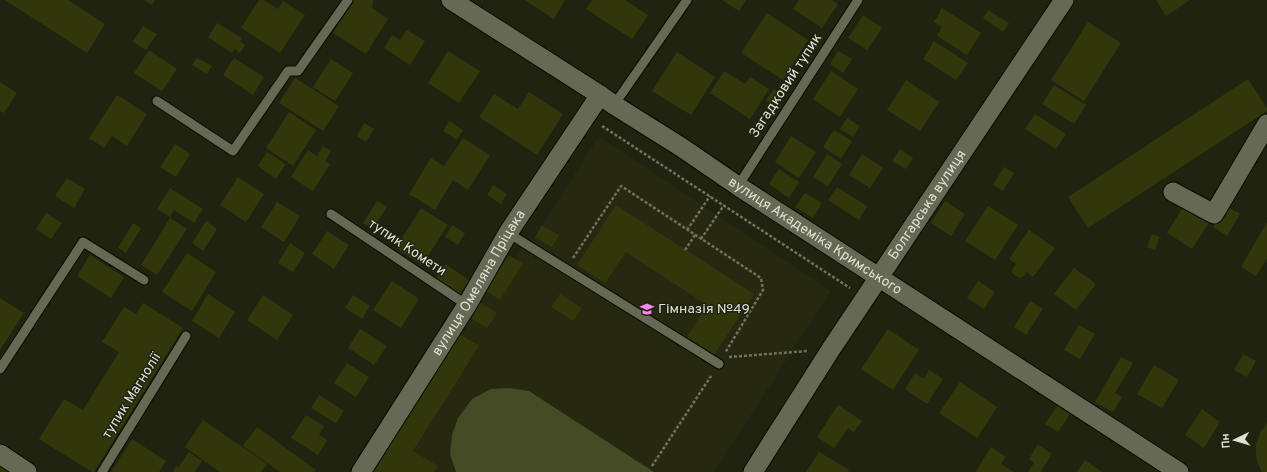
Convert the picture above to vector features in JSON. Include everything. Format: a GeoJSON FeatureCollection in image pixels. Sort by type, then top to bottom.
{"type":"FeatureCollection","features":[{"type":"Feature","properties":{"kind":"street","name":"вулиця Академіка Кримського"},"geometry":{"type":"LineString","coordinates":[[451,0],[681,147],[738,186],[1179,472]]}},
{"type":"Feature","properties":{"kind":"street","name":"Болгарська вулиця"},"geometry":{"type":"LineString","coordinates":[[753,472],[831,349],[1064,0]]}},
{"type":"Feature","properties":{"kind":"street","name":"вулиця Омеляна Пріцака"},"geometry":{"type":"LineString","coordinates":[[361,472],[467,305],[508,233],[586,116],[607,100]]}},
{"type":"Feature","properties":{"kind":"street"},"geometry":{"type":"LineString","coordinates":[[1173,192],[1214,214],[1267,124]]}},
{"type":"Feature","properties":{"kind":"street"},"geometry":{"type":"LineString","coordinates":[[0,454],[27,472]]}},
{"type":"Feature","properties":{"kind":"lane"},"geometry":{"type":"LineString","coordinates":[[157,101],[233,151],[288,72],[298,71],[348,0]]}},
{"type":"Feature","properties":{"kind":"lane","name":"вулиця Омеляна Пріцака"},"geometry":{"type":"LineString","coordinates":[[607,100],[687,0]]}},
{"type":"Feature","properties":{"kind":"lane","name":"Загадковий тупик"},"geometry":{"type":"LineString","coordinates":[[738,186],[858,0]]}},
{"type":"Feature","properties":{"kind":"lane","name":"тупик Комети"},"geometry":{"type":"LineString","coordinates":[[331,214],[467,305]]}},
{"type":"Feature","properties":{"kind":"lane"},"geometry":{"type":"LineString","coordinates":[[508,233],[719,364]]}},
{"type":"Feature","properties":{"kind":"lane"},"geometry":{"type":"LineString","coordinates":[[0,369],[83,242],[144,280]]}},
{"type":"Feature","properties":{"kind":"lane","name":"тупик Магнолії"},"geometry":{"type":"LineString","coordinates":[[102,472],[186,336]]}},
{"type":"Feature","properties":{"kind":"path"},"geometry":{"type":"LineString","coordinates":[[586,116],[866,298]]}},
{"type":"Feature","properties":{"kind":"path"},"geometry":{"type":"LineString","coordinates":[[571,262],[621,186],[762,278],[762,290],[723,358],[831,349]]}},
{"type":"Feature","properties":{"kind":"path"},"geometry":{"type":"LineString","coordinates":[[688,230],[710,196]]}},
{"type":"Feature","properties":{"kind":"path"},"geometry":{"type":"LineString","coordinates":[[701,239],[724,205]]}},
{"type":"Feature","properties":{"kind":"path"},"geometry":{"type":"LineString","coordinates":[[685,250],[695,234]]}},
{"type":"Feature","properties":{"kind":"path"},"geometry":{"type":"LineString","coordinates":[[652,466],[719,364]]}},
{"type":"Feature","properties":{"kind":"shaded area","name":"Гімназія №49"},"geometry":{"type":"Polygon","coordinates":[[[599,136],[831,291],[714,472],[654,472],[529,391],[510,388],[450,453],[456,472],[371,472],[509,255],[515,259],[522,248],[526,251],[599,136]]]}},
{"type":"Feature","properties":{"kind":"shaded area"},"geometry":{"type":"Polygon","coordinates":[[[510,388],[529,391],[654,472],[456,472],[450,454],[452,435],[458,418],[472,399],[491,389],[510,388]]]}},
{"type":"Feature","properties":{"kind":"building"},"geometry":{"type":"Polygon","coordinates":[[[5,0],[68,0],[105,24],[87,53],[5,0]]]}},
{"type":"Feature","properties":{"kind":"building"},"geometry":{"type":"Polygon","coordinates":[[[144,0],[155,0],[152,5],[144,0]]]}},
{"type":"Feature","properties":{"kind":"building"},"geometry":{"type":"Polygon","coordinates":[[[259,0],[263,0],[278,9],[283,1],[305,15],[280,53],[241,28],[259,0]]]}},
{"type":"Feature","properties":{"kind":"building"},"geometry":{"type":"Polygon","coordinates":[[[354,0],[373,0],[372,8],[388,19],[366,54],[333,33],[354,0]]]}},
{"type":"Feature","properties":{"kind":"building"},"geometry":{"type":"Polygon","coordinates":[[[525,0],[565,0],[554,19],[525,0]]]}},
{"type":"Feature","properties":{"kind":"building"},"geometry":{"type":"Polygon","coordinates":[[[592,0],[625,0],[648,15],[632,39],[586,9],[592,0]]]}},
{"type":"Feature","properties":{"kind":"building"},"geometry":{"type":"Polygon","coordinates":[[[722,0],[746,0],[739,11],[722,0]]]}},
{"type":"Feature","properties":{"kind":"building"},"geometry":{"type":"Polygon","coordinates":[[[799,0],[832,0],[838,4],[822,28],[793,9],[799,0]]]}},
{"type":"Feature","properties":{"kind":"building"},"geometry":{"type":"Polygon","coordinates":[[[1156,0],[1190,0],[1166,16],[1156,0]]]}},
{"type":"Feature","properties":{"kind":"building"},"geometry":{"type":"Polygon","coordinates":[[[942,8],[981,33],[967,55],[937,36],[942,27],[934,22],[942,8]]]}},
{"type":"Feature","properties":{"kind":"building"},"geometry":{"type":"Polygon","coordinates":[[[988,10],[1009,23],[1003,32],[983,18],[988,10]]]}},
{"type":"Feature","properties":{"kind":"building"},"geometry":{"type":"Polygon","coordinates":[[[767,13],[808,40],[783,80],[741,53],[767,13]]]}},
{"type":"Feature","properties":{"kind":"building"},"geometry":{"type":"Polygon","coordinates":[[[863,15],[882,28],[867,50],[848,38],[863,15]]]}},
{"type":"Feature","properties":{"kind":"building"},"geometry":{"type":"Polygon","coordinates":[[[1088,22],[1121,43],[1084,101],[1051,80],[1088,22]]]}},
{"type":"Feature","properties":{"kind":"building"},"geometry":{"type":"Polygon","coordinates":[[[217,23],[242,38],[240,41],[245,45],[240,53],[235,49],[232,53],[208,37],[217,23]]]}},
{"type":"Feature","properties":{"kind":"building"},"geometry":{"type":"Polygon","coordinates":[[[143,26],[157,34],[146,50],[133,42],[143,26]]]}},
{"type":"Feature","properties":{"kind":"building"},"geometry":{"type":"Polygon","coordinates":[[[407,30],[425,41],[410,65],[384,48],[392,35],[400,40],[407,30]]]}},
{"type":"Feature","properties":{"kind":"building"},"geometry":{"type":"Polygon","coordinates":[[[934,41],[968,63],[956,80],[923,59],[934,41]]]}},
{"type":"Feature","properties":{"kind":"building"},"geometry":{"type":"Polygon","coordinates":[[[149,50],[177,69],[162,91],[134,73],[149,50]]]}},
{"type":"Feature","properties":{"kind":"building"},"geometry":{"type":"Polygon","coordinates":[[[448,51],[480,71],[459,103],[428,83],[448,51]]]}},
{"type":"Feature","properties":{"kind":"building"},"geometry":{"type":"Polygon","coordinates":[[[838,51],[852,59],[843,73],[830,64],[838,51]]]}},
{"type":"Feature","properties":{"kind":"building"},"geometry":{"type":"Polygon","coordinates":[[[677,52],[715,77],[691,115],[652,91],[677,52]]]}},
{"type":"Feature","properties":{"kind":"building"},"geometry":{"type":"Polygon","coordinates":[[[197,58],[212,66],[207,74],[192,65],[197,58]]]}},
{"type":"Feature","properties":{"kind":"building"},"geometry":{"type":"Polygon","coordinates":[[[234,58],[264,77],[253,95],[223,75],[234,58]]]}},
{"type":"Feature","properties":{"kind":"building"},"geometry":{"type":"Polygon","coordinates":[[[331,59],[353,73],[335,101],[313,87],[331,59]]]}},
{"type":"Feature","properties":{"kind":"building"},"geometry":{"type":"Polygon","coordinates":[[[724,71],[745,84],[750,77],[769,89],[750,119],[710,93],[724,71]]]}},
{"type":"Feature","properties":{"kind":"building"},"geometry":{"type":"Polygon","coordinates":[[[831,71],[858,89],[840,117],[813,99],[831,71]]]}},
{"type":"Feature","properties":{"kind":"building"},"geometry":{"type":"Polygon","coordinates":[[[295,78],[339,106],[323,131],[279,103],[295,78]]]}},
{"type":"Feature","properties":{"kind":"building"},"geometry":{"type":"Polygon","coordinates":[[[1248,79],[1267,108],[1267,111],[1088,228],[1068,197],[1248,79]]]}},
{"type":"Feature","properties":{"kind":"building"},"geometry":{"type":"Polygon","coordinates":[[[906,80],[939,102],[920,131],[887,110],[906,80]]]}},
{"type":"Feature","properties":{"kind":"building"},"geometry":{"type":"Polygon","coordinates":[[[0,82],[17,93],[4,113],[0,111],[0,82]]]}},
{"type":"Feature","properties":{"kind":"building"},"geometry":{"type":"Polygon","coordinates":[[[1054,85],[1086,105],[1074,124],[1042,104],[1054,85]]]}},
{"type":"Feature","properties":{"kind":"building"},"geometry":{"type":"Polygon","coordinates":[[[774,89],[785,96],[777,108],[766,100],[774,89]]]}},
{"type":"Feature","properties":{"kind":"building"},"geometry":{"type":"Polygon","coordinates":[[[529,92],[563,114],[537,155],[479,117],[494,94],[518,109],[529,92]]]}},
{"type":"Feature","properties":{"kind":"building"},"geometry":{"type":"Polygon","coordinates":[[[117,95],[147,114],[127,146],[112,136],[104,148],[89,138],[117,95]]]}},
{"type":"Feature","properties":{"kind":"building"},"geometry":{"type":"Polygon","coordinates":[[[289,112],[316,130],[293,166],[266,148],[289,112]]]}},
{"type":"Feature","properties":{"kind":"building"},"geometry":{"type":"Polygon","coordinates":[[[1035,114],[1066,134],[1056,149],[1025,129],[1035,114]]]}},
{"type":"Feature","properties":{"kind":"building"},"geometry":{"type":"Polygon","coordinates":[[[847,118],[860,126],[853,137],[840,129],[847,118]]]}},
{"type":"Feature","properties":{"kind":"building"},"geometry":{"type":"Polygon","coordinates":[[[449,121],[463,130],[457,140],[443,131],[449,121]]]}},
{"type":"Feature","properties":{"kind":"building"},"geometry":{"type":"Polygon","coordinates":[[[364,123],[374,129],[366,142],[357,136],[364,123]]]}},
{"type":"Feature","properties":{"kind":"building"},"geometry":{"type":"Polygon","coordinates":[[[834,130],[852,141],[841,159],[823,147],[834,130]]]}},
{"type":"Feature","properties":{"kind":"building"},"geometry":{"type":"Polygon","coordinates":[[[791,136],[816,152],[799,178],[775,162],[791,136]]]}},
{"type":"Feature","properties":{"kind":"building"},"geometry":{"type":"Polygon","coordinates":[[[463,138],[490,155],[468,190],[453,180],[435,210],[409,194],[431,158],[444,166],[463,138]]]}},
{"type":"Feature","properties":{"kind":"building"},"geometry":{"type":"Polygon","coordinates":[[[175,144],[190,154],[176,177],[160,167],[175,144]]]}},
{"type":"Feature","properties":{"kind":"building"},"geometry":{"type":"Polygon","coordinates":[[[323,146],[331,151],[325,161],[330,164],[313,191],[291,177],[308,150],[317,156],[323,146]]]}},
{"type":"Feature","properties":{"kind":"building"},"geometry":{"type":"Polygon","coordinates":[[[900,149],[913,158],[906,169],[892,161],[900,149]]]}},
{"type":"Feature","properties":{"kind":"building"},"geometry":{"type":"Polygon","coordinates":[[[267,152],[286,164],[276,179],[258,166],[267,152]]]}},
{"type":"Feature","properties":{"kind":"building"},"geometry":{"type":"Polygon","coordinates":[[[827,154],[842,164],[828,186],[813,177],[827,154]]]}},
{"type":"Feature","properties":{"kind":"building"},"geometry":{"type":"Polygon","coordinates":[[[862,154],[883,168],[870,188],[849,175],[862,154]]]}},
{"type":"Feature","properties":{"kind":"building"},"geometry":{"type":"Polygon","coordinates":[[[1004,167],[1014,173],[1003,191],[993,185],[1004,167]]]}},
{"type":"Feature","properties":{"kind":"building"},"geometry":{"type":"Polygon","coordinates":[[[779,169],[799,182],[789,198],[769,184],[779,169]]]}},
{"type":"Feature","properties":{"kind":"building"},"geometry":{"type":"Polygon","coordinates":[[[238,177],[264,194],[246,222],[220,205],[238,177]]]}},
{"type":"Feature","properties":{"kind":"building"},"geometry":{"type":"Polygon","coordinates":[[[67,178],[85,189],[74,208],[55,196],[67,178]]]}},
{"type":"Feature","properties":{"kind":"building"},"geometry":{"type":"Polygon","coordinates":[[[493,185],[507,194],[501,204],[487,195],[493,185]]]}},
{"type":"Feature","properties":{"kind":"building"},"geometry":{"type":"Polygon","coordinates":[[[837,187],[867,206],[859,220],[828,200],[837,187]]]}},
{"type":"Feature","properties":{"kind":"building"},"geometry":{"type":"Polygon","coordinates":[[[170,188],[203,209],[194,223],[174,210],[170,217],[157,209],[170,188]]]}},
{"type":"Feature","properties":{"kind":"building"},"geometry":{"type":"Polygon","coordinates":[[[805,193],[822,203],[813,218],[795,207],[805,193]]]}},
{"type":"Feature","properties":{"kind":"building"},"geometry":{"type":"Polygon","coordinates":[[[377,201],[387,207],[373,229],[363,223],[377,201]]]}},
{"type":"Feature","properties":{"kind":"building"},"geometry":{"type":"Polygon","coordinates":[[[945,201],[965,214],[951,236],[931,223],[945,201]]]}},
{"type":"Feature","properties":{"kind":"building"},"geometry":{"type":"Polygon","coordinates":[[[277,202],[300,216],[284,242],[261,227],[277,202]]]}},
{"type":"Feature","properties":{"kind":"building"},"geometry":{"type":"Polygon","coordinates":[[[616,205],[754,294],[714,355],[687,337],[707,305],[626,252],[605,283],[577,265],[616,205]]]}},
{"type":"Feature","properties":{"kind":"building"},"geometry":{"type":"Polygon","coordinates":[[[988,206],[1018,225],[995,260],[965,241],[988,206]]]}},
{"type":"Feature","properties":{"kind":"building"},"geometry":{"type":"Polygon","coordinates":[[[1226,206],[1240,214],[1227,236],[1213,227],[1226,206]]]}},
{"type":"Feature","properties":{"kind":"building"},"geometry":{"type":"Polygon","coordinates":[[[1183,207],[1209,223],[1192,249],[1167,233],[1183,207]]]}},
{"type":"Feature","properties":{"kind":"building"},"geometry":{"type":"Polygon","coordinates":[[[421,208],[448,225],[422,265],[396,248],[421,208]]]}},
{"type":"Feature","properties":{"kind":"building"},"geometry":{"type":"Polygon","coordinates":[[[46,213],[62,223],[51,239],[36,229],[46,213]]]}},
{"type":"Feature","properties":{"kind":"building"},"geometry":{"type":"Polygon","coordinates":[[[170,218],[187,229],[157,275],[141,265],[170,218]]]}},
{"type":"Feature","properties":{"kind":"building"},"geometry":{"type":"Polygon","coordinates":[[[206,221],[217,229],[203,251],[192,243],[206,221]]]}},
{"type":"Feature","properties":{"kind":"building"},"geometry":{"type":"Polygon","coordinates":[[[1267,222],[1267,258],[1256,276],[1241,267],[1267,222]]]}},
{"type":"Feature","properties":{"kind":"building"},"geometry":{"type":"Polygon","coordinates":[[[133,223],[141,228],[126,253],[118,248],[133,223]]]}},
{"type":"Feature","properties":{"kind":"building"},"geometry":{"type":"Polygon","coordinates":[[[452,225],[465,233],[458,245],[445,237],[452,225]]]}},
{"type":"Feature","properties":{"kind":"building"},"geometry":{"type":"Polygon","coordinates":[[[542,225],[559,235],[552,247],[535,237],[542,225]]]}},
{"type":"Feature","properties":{"kind":"building"},"geometry":{"type":"Polygon","coordinates":[[[1029,230],[1055,248],[1033,277],[1027,272],[1020,278],[1015,276],[1012,272],[1016,264],[1009,259],[1029,230]]]}},
{"type":"Feature","properties":{"kind":"building"},"geometry":{"type":"Polygon","coordinates":[[[327,231],[349,245],[334,269],[312,254],[327,231]]]}},
{"type":"Feature","properties":{"kind":"building"},"geometry":{"type":"Polygon","coordinates":[[[1152,234],[1160,237],[1155,250],[1147,247],[1152,234]]]}},
{"type":"Feature","properties":{"kind":"building"},"geometry":{"type":"Polygon","coordinates":[[[290,243],[305,253],[293,272],[278,263],[290,243]]]}},
{"type":"Feature","properties":{"kind":"building"},"geometry":{"type":"Polygon","coordinates":[[[187,253],[216,272],[192,311],[162,292],[187,253]]]}},
{"type":"Feature","properties":{"kind":"building"},"geometry":{"type":"Polygon","coordinates":[[[90,255],[124,277],[111,298],[77,276],[90,255]]]}},
{"type":"Feature","properties":{"kind":"building"},"geometry":{"type":"Polygon","coordinates":[[[509,255],[523,264],[500,300],[486,291],[509,255]]]}},
{"type":"Feature","properties":{"kind":"building"},"geometry":{"type":"Polygon","coordinates":[[[445,264],[469,280],[460,294],[436,278],[445,264]]]}},
{"type":"Feature","properties":{"kind":"building"},"geometry":{"type":"Polygon","coordinates":[[[1074,268],[1096,284],[1076,310],[1054,294],[1074,268]]]}},
{"type":"Feature","properties":{"kind":"building"},"geometry":{"type":"Polygon","coordinates":[[[392,281],[419,299],[401,328],[373,310],[392,281]]]}},
{"type":"Feature","properties":{"kind":"building"},"geometry":{"type":"Polygon","coordinates":[[[978,281],[995,292],[984,309],[967,298],[978,281]]]}},
{"type":"Feature","properties":{"kind":"building"},"geometry":{"type":"Polygon","coordinates":[[[208,294],[235,312],[219,338],[192,321],[208,294]]]}},
{"type":"Feature","properties":{"kind":"building"},"geometry":{"type":"Polygon","coordinates":[[[560,294],[582,308],[573,321],[551,307],[560,294]]]}},
{"type":"Feature","properties":{"kind":"building"},"geometry":{"type":"Polygon","coordinates":[[[263,295],[293,315],[277,340],[247,320],[263,295]]]}},
{"type":"Feature","properties":{"kind":"building"},"geometry":{"type":"Polygon","coordinates":[[[353,295],[370,306],[362,319],[345,308],[353,295]]]}},
{"type":"Feature","properties":{"kind":"building"},"geometry":{"type":"Polygon","coordinates":[[[0,298],[24,313],[0,350],[0,298]]]}},
{"type":"Feature","properties":{"kind":"building"},"geometry":{"type":"Polygon","coordinates":[[[1030,301],[1043,309],[1026,335],[1014,327],[1030,301]]]}},
{"type":"Feature","properties":{"kind":"building"},"geometry":{"type":"Polygon","coordinates":[[[479,302],[497,313],[487,328],[469,317],[479,302]]]}},
{"type":"Feature","properties":{"kind":"building"},"geometry":{"type":"Polygon","coordinates":[[[143,303],[183,328],[94,472],[92,472],[39,439],[64,399],[83,410],[119,352],[102,342],[124,307],[136,314],[143,303]]]}},
{"type":"Feature","properties":{"kind":"building"},"geometry":{"type":"Polygon","coordinates":[[[1079,325],[1095,334],[1080,359],[1064,350],[1079,325]]]}},
{"type":"Feature","properties":{"kind":"building"},"geometry":{"type":"Polygon","coordinates":[[[360,329],[387,346],[374,365],[348,348],[360,329]]]}},
{"type":"Feature","properties":{"kind":"building"},"geometry":{"type":"Polygon","coordinates":[[[888,329],[919,350],[893,390],[861,369],[888,329]]]}},
{"type":"Feature","properties":{"kind":"building"},"geometry":{"type":"Polygon","coordinates":[[[459,334],[479,346],[413,451],[438,466],[434,472],[371,472],[459,334]]]}},
{"type":"Feature","properties":{"kind":"building"},"geometry":{"type":"Polygon","coordinates":[[[1243,354],[1256,361],[1247,377],[1234,370],[1243,354]]]}},
{"type":"Feature","properties":{"kind":"building"},"geometry":{"type":"Polygon","coordinates":[[[1121,357],[1133,363],[1115,393],[1122,397],[1113,412],[1095,402],[1121,357]]]}},
{"type":"Feature","properties":{"kind":"building"},"geometry":{"type":"Polygon","coordinates":[[[347,363],[369,377],[356,397],[334,383],[347,363]]]}},
{"type":"Feature","properties":{"kind":"building"},"geometry":{"type":"Polygon","coordinates":[[[1154,365],[1179,380],[1162,408],[1137,394],[1154,365]]]}},
{"type":"Feature","properties":{"kind":"building"},"geometry":{"type":"Polygon","coordinates":[[[929,370],[943,379],[927,404],[905,389],[915,373],[924,379],[929,370]]]}},
{"type":"Feature","properties":{"kind":"building"},"geometry":{"type":"Polygon","coordinates":[[[960,382],[997,407],[977,438],[939,413],[960,382]]]}},
{"type":"Feature","properties":{"kind":"building"},"geometry":{"type":"Polygon","coordinates":[[[319,395],[344,411],[336,423],[311,408],[319,395]]]}},
{"type":"Feature","properties":{"kind":"building"},"geometry":{"type":"Polygon","coordinates":[[[838,405],[862,421],[854,432],[848,428],[834,448],[817,437],[838,405]]]}},
{"type":"Feature","properties":{"kind":"building"},"geometry":{"type":"Polygon","coordinates":[[[1057,406],[1070,414],[1058,432],[1045,424],[1057,406]]]}},
{"type":"Feature","properties":{"kind":"building"},"geometry":{"type":"Polygon","coordinates":[[[1202,409],[1220,422],[1204,448],[1185,435],[1202,409]]]}},
{"type":"Feature","properties":{"kind":"building"},"geometry":{"type":"Polygon","coordinates":[[[306,415],[324,426],[319,435],[327,440],[318,455],[291,438],[306,415]]]}},
{"type":"Feature","properties":{"kind":"building"},"geometry":{"type":"Polygon","coordinates":[[[203,420],[267,464],[261,472],[220,472],[185,447],[203,420]]]}},
{"type":"Feature","properties":{"kind":"building"},"geometry":{"type":"Polygon","coordinates":[[[1267,423],[1267,472],[1262,472],[1256,455],[1256,444],[1261,431],[1267,423]]]}},
{"type":"Feature","properties":{"kind":"building"},"geometry":{"type":"Polygon","coordinates":[[[257,427],[316,470],[315,472],[280,472],[243,446],[257,427]]]}},
{"type":"Feature","properties":{"kind":"building"},"geometry":{"type":"Polygon","coordinates":[[[132,439],[166,461],[159,472],[111,472],[132,439]]]}},
{"type":"Feature","properties":{"kind":"building"},"geometry":{"type":"Polygon","coordinates":[[[1038,444],[1052,454],[1041,471],[1043,472],[1028,472],[1034,463],[1029,459],[1038,444]]]}},
{"type":"Feature","properties":{"kind":"building"},"geometry":{"type":"Polygon","coordinates":[[[991,447],[1006,457],[1001,464],[1014,472],[976,471],[991,447]]]}},
{"type":"Feature","properties":{"kind":"building"},"geometry":{"type":"Polygon","coordinates":[[[189,452],[202,461],[195,472],[173,472],[176,466],[178,468],[189,452]]]}},
{"type":"Feature","properties":{"kind":"building"},"geometry":{"type":"Polygon","coordinates":[[[819,452],[849,470],[848,472],[806,472],[819,452]]]}},
{"type":"Feature","properties":{"kind":"building"},"geometry":{"type":"Polygon","coordinates":[[[1085,460],[1102,472],[1077,472],[1085,460]]]}},
{"type":"Feature","properties":{"kind":"building"},"geometry":{"type":"Polygon","coordinates":[[[0,466],[9,472],[0,472],[0,466]]]}},
{"type":"Feature","properties":{"kind":"place","name":"Гімназія №49"},"geometry":{"type":"Point","coordinates":[647,309]}}]}
